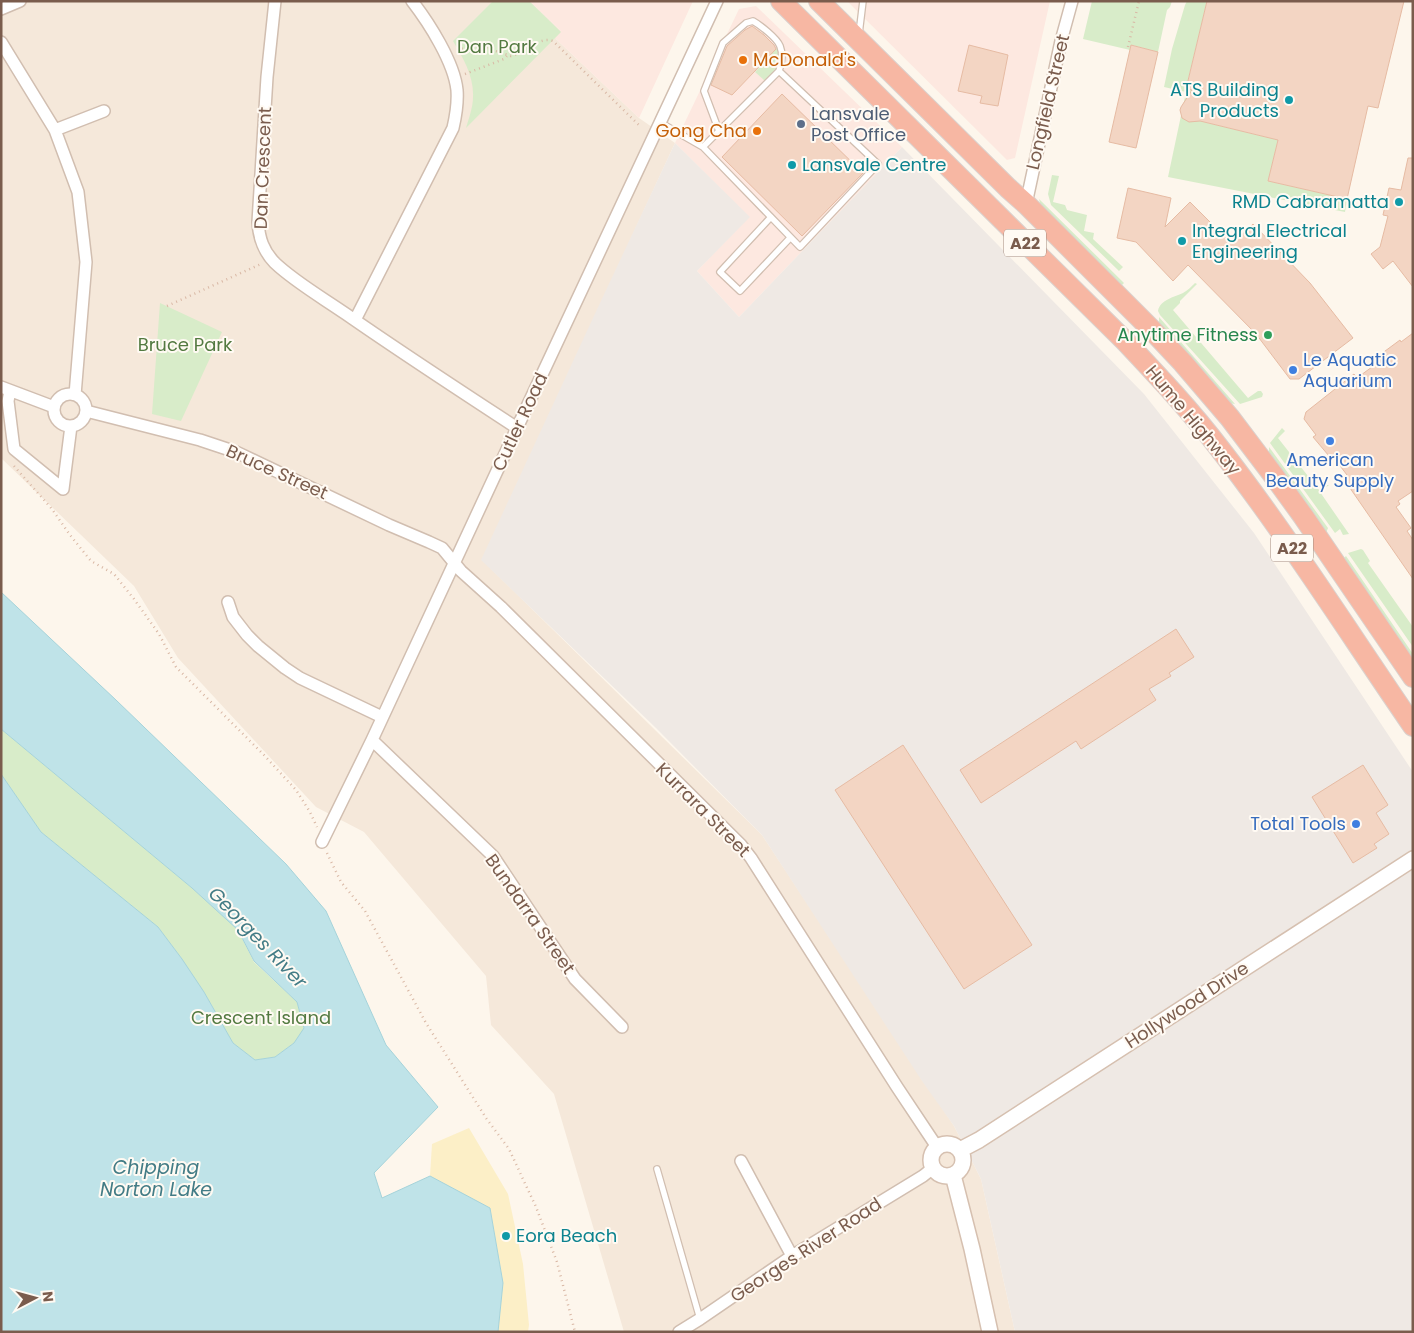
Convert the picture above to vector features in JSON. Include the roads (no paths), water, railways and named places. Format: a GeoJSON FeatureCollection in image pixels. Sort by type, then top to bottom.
{"type":"FeatureCollection","features":[{"type":"Feature","properties":{"kind":"highway","name":"Hume Highway"},"geometry":{"type":"LineString","coordinates":[[781,1],[1126,341],[1174,394],[1220,449],[1262,506],[1303,563],[1413,726]]}},
{"type":"Feature","properties":{"kind":"highway","name":"Hume Highway"},"geometry":{"type":"LineString","coordinates":[[819,1],[1026,204],[1158,336],[1188,369],[1230,418],[1274,476],[1413,676]]}},
{"type":"Feature","properties":{"kind":"street"},"geometry":{"type":"LineString","coordinates":[[1,10],[20,1]]}},
{"type":"Feature","properties":{"kind":"street","name":"Dan Crescent"},"geometry":{"type":"LineString","coordinates":[[275,1],[267,77],[258,222],[259,236],[265,250],[289,274],[516,428]]}},
{"type":"Feature","properties":{"kind":"street"},"geometry":{"type":"LineString","coordinates":[[355,320],[453,128],[457,106],[457,88],[446,55],[412,1]]}},
{"type":"Feature","properties":{"kind":"street","name":"Cutler Road"},"geometry":{"type":"LineString","coordinates":[[322,842],[372,740],[516,428],[717,1]]}},
{"type":"Feature","properties":{"kind":"street","name":"Longfield Street"},"geometry":{"type":"LineString","coordinates":[[1026,204],[1061,41],[1072,1]]}},
{"type":"Feature","properties":{"kind":"street"},"geometry":{"type":"LineString","coordinates":[[1,42],[55,130],[78,192],[86,262],[75,395]]}},
{"type":"Feature","properties":{"kind":"street"},"geometry":{"type":"LineString","coordinates":[[55,130],[104,111]]}},
{"type":"Feature","properties":{"kind":"street"},"geometry":{"type":"LineString","coordinates":[[6,389],[54,407]]}},
{"type":"Feature","properties":{"kind":"street"},"geometry":{"type":"LineString","coordinates":[[6,389],[8,400],[6,420],[14,449],[63,489],[71,426]]}},
{"type":"Feature","properties":{"kind":"street"},"geometry":{"type":"LineString","coordinates":[[70,394],[83,401],[86,411],[83,420],[76,425],[66,426],[55,417],[54,407],[60,398],[70,394]]}},
{"type":"Feature","properties":{"kind":"street","name":"Bruce Street"},"geometry":{"type":"LineString","coordinates":[[86,411],[200,440],[236,452],[389,525],[442,548],[455,562]]}},
{"type":"Feature","properties":{"kind":"street","name":"Kurrara Street"},"geometry":{"type":"LineString","coordinates":[[455,562],[746,852],[937,1147]]}},
{"type":"Feature","properties":{"kind":"street"},"geometry":{"type":"LineString","coordinates":[[228,602],[233,617],[247,635],[285,668],[300,678],[382,717]]}},
{"type":"Feature","properties":{"kind":"street","name":"Bundarra Street"},"geometry":{"type":"LineString","coordinates":[[372,740],[493,856],[575,979],[622,1027]]}},
{"type":"Feature","properties":{"kind":"street","name":"Hollywood Drive"},"geometry":{"type":"LineString","coordinates":[[960,1150],[979,1140],[1413,859]]}},
{"type":"Feature","properties":{"kind":"street"},"geometry":{"type":"LineString","coordinates":[[947,1143],[960,1150],[963,1159],[962,1164],[960,1169],[953,1175],[944,1176],[933,1168],[930,1159],[931,1154],[937,1147],[947,1143]]}},
{"type":"Feature","properties":{"kind":"street"},"geometry":{"type":"LineString","coordinates":[[741,1161],[792,1256]]}},
{"type":"Feature","properties":{"kind":"street","name":"Georges River Road"},"geometry":{"type":"LineString","coordinates":[[679,1332],[792,1256],[933,1168]]}},
{"type":"Feature","properties":{"kind":"street"},"geometry":{"type":"LineString","coordinates":[[953,1175],[972,1249],[990,1332]]}},
{"type":"Feature","properties":{"kind":"lane"},"geometry":{"type":"LineString","coordinates":[[858,40],[863,1]]}},
{"type":"Feature","properties":{"kind":"lane"},"geometry":{"type":"LineString","coordinates":[[703,147],[719,131],[779,71],[782,62],[780,45],[761,25],[753,21],[746,23],[723,43],[704,91],[719,131]]}},
{"type":"Feature","properties":{"kind":"lane"},"geometry":{"type":"LineString","coordinates":[[661,123],[703,147],[800,247],[878,164],[779,71]]}},
{"type":"Feature","properties":{"kind":"lane"},"geometry":{"type":"LineString","coordinates":[[771,218],[720,272],[740,291],[790,238]]}},
{"type":"Feature","properties":{"kind":"lane"},"geometry":{"type":"LineString","coordinates":[[657,1169],[700,1319]]}},
{"type":"Feature","properties":{"kind":"water","name":"Chipping Norton Lake"},"geometry":{"type":"Polygon","coordinates":[[[1,592],[286,864],[326,911],[386,1045],[438,1107],[374,1173],[382,1198],[430,1176],[490,1208],[503,1283],[498,1332],[1,1332],[1,774],[41,832],[158,927],[204,992],[233,1043],[255,1060],[275,1057],[294,1043],[304,1028],[297,1002],[254,961],[238,930],[192,888],[1,729],[1,592]]]}},
{"type":"Feature","properties":{"kind":"place","name":"McDonald's"},"geometry":{"type":"Point","coordinates":[743,60]}},
{"type":"Feature","properties":{"kind":"place","name":"ATS Building Products"},"geometry":{"type":"Point","coordinates":[1289,100]}},
{"type":"Feature","properties":{"kind":"place","name":"Lansvale Post Office"},"geometry":{"type":"Point","coordinates":[801,124]}},
{"type":"Feature","properties":{"kind":"place","name":"Gong Cha"},"geometry":{"type":"Point","coordinates":[757,131]}},
{"type":"Feature","properties":{"kind":"place","name":"Lansvale Centre"},"geometry":{"type":"Point","coordinates":[792,165]}},
{"type":"Feature","properties":{"kind":"place","name":"RMD Cabramatta"},"geometry":{"type":"Point","coordinates":[1399,202]}},
{"type":"Feature","properties":{"kind":"place","name":"Integral Electrical Engineering"},"geometry":{"type":"Point","coordinates":[1182,241]}},
{"type":"Feature","properties":{"kind":"place","name":"Anytime Fitness"},"geometry":{"type":"Point","coordinates":[1268,335]}},
{"type":"Feature","properties":{"kind":"place","name":"Le Aquatic Aquarium"},"geometry":{"type":"Point","coordinates":[1293,370]}},
{"type":"Feature","properties":{"kind":"place","name":"American Beauty Supply"},"geometry":{"type":"Point","coordinates":[1330,441]}},
{"type":"Feature","properties":{"kind":"place","name":"Total Tools"},"geometry":{"type":"Point","coordinates":[1356,824]}},
{"type":"Feature","properties":{"kind":"place","name":"Eora Beach"},"geometry":{"type":"Point","coordinates":[506,1236]}},
{"type":"Feature","properties":{"kind":"park label","name":"Dan Park"},"geometry":{"type":"Point","coordinates":[497,47]}},
{"type":"Feature","properties":{"kind":"park label","name":"Bruce Park"},"geometry":{"type":"Point","coordinates":[185,345]}},
{"type":"Feature","properties":{"kind":"park label","name":"Crescent Island"},"geometry":{"type":"Point","coordinates":[261,1018]}},
{"type":"Feature","properties":{"kind":"water label","name":"Georges River"},"geometry":{"type":"Point","coordinates":[258,937]}}]}
